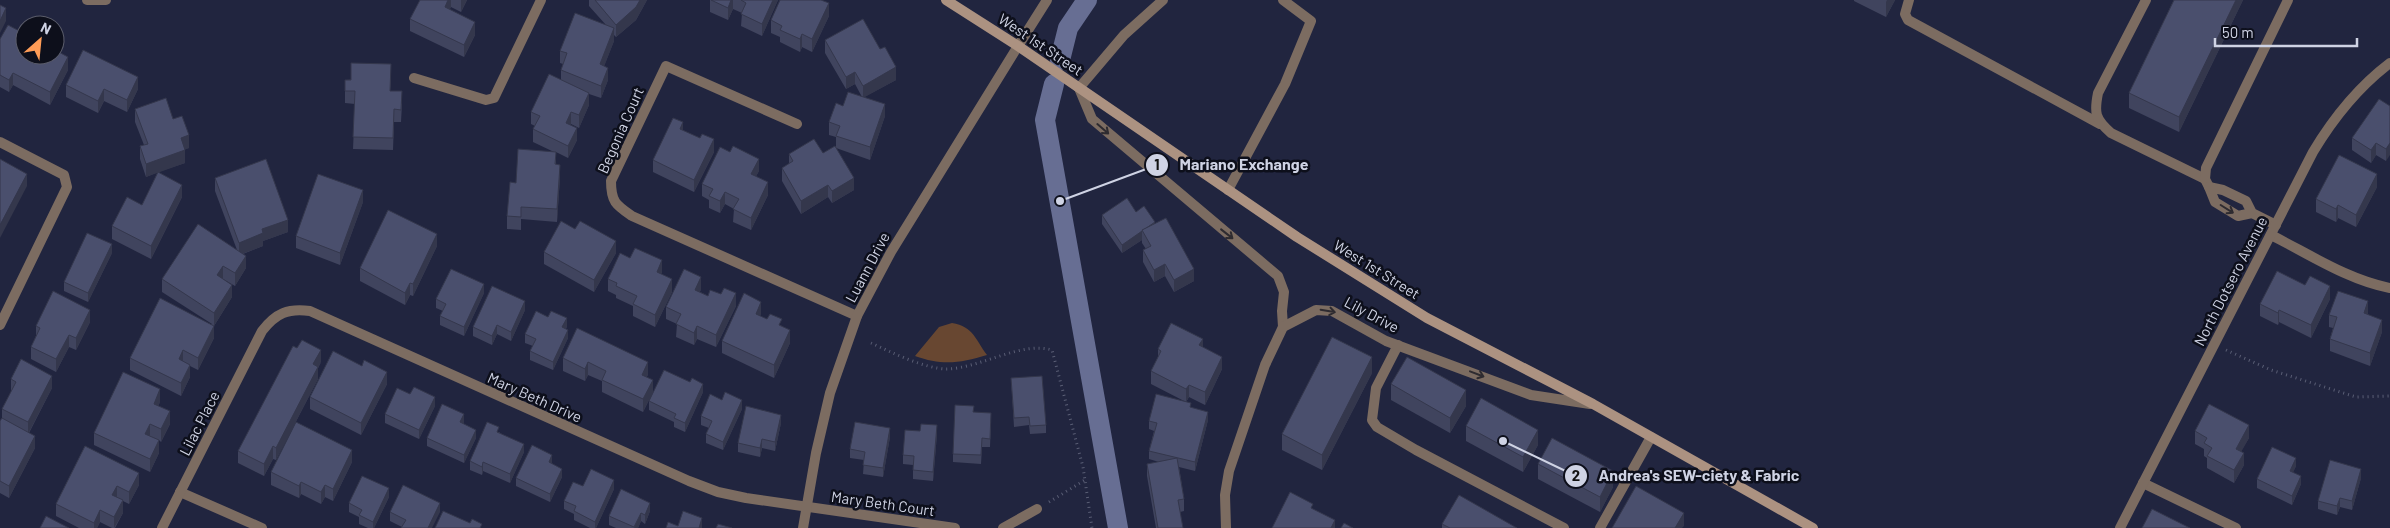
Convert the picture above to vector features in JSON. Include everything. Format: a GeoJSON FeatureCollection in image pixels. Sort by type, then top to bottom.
{"type":"FeatureCollection","features":[{"type":"Feature","properties":{"kind":"main road","name":"West 1st Street"},"geometry":{"type":"LineString","coordinates":[[946,0],[1018,46],[1355,275],[1427,318],[1593,404],[1813,528]]}},
{"type":"Feature","properties":{"kind":"street"},"geometry":{"type":"LineString","coordinates":[[87,0],[106,0]]}},
{"type":"Feature","properties":{"kind":"street"},"geometry":{"type":"LineString","coordinates":[[414,78],[486,100],[494,98],[541,0]]}},
{"type":"Feature","properties":{"kind":"street","name":"Luann Drive"},"geometry":{"type":"LineString","coordinates":[[803,528],[830,393],[857,316],[890,252],[1047,0]]}},
{"type":"Feature","properties":{"kind":"street"},"geometry":{"type":"LineString","coordinates":[[1163,0],[1124,35],[1080,88],[1092,119],[1278,276],[1284,292],[1282,311],[1284,327],[1265,365],[1229,471],[1225,495],[1226,528]]}},
{"type":"Feature","properties":{"kind":"street"},"geometry":{"type":"LineString","coordinates":[[1228,190],[1285,84],[1311,21],[1283,0]]}},
{"type":"Feature","properties":{"kind":"street"},"geometry":{"type":"LineString","coordinates":[[1909,0],[1906,14],[1908,20],[2100,124],[2111,133],[2246,202],[2252,213],[2276,225]]}},
{"type":"Feature","properties":{"kind":"street"},"geometry":{"type":"LineString","coordinates":[[2100,124],[2095,109],[2098,93],[2146,0]]}},
{"type":"Feature","properties":{"kind":"street"},"geometry":{"type":"LineString","coordinates":[[2252,213],[2238,216],[2215,202],[2207,183],[2206,168],[2288,0]]}},
{"type":"Feature","properties":{"kind":"street","name":"North Dotsero Avenue"},"geometry":{"type":"LineString","coordinates":[[2120,528],[2326,131],[2344,106],[2368,80],[2390,63]]}},
{"type":"Feature","properties":{"kind":"street","name":"Begonia Court"},"geometry":{"type":"LineString","coordinates":[[797,124],[666,66],[612,181],[611,195],[618,206],[632,216],[857,316]]}},
{"type":"Feature","properties":{"kind":"street"},"geometry":{"type":"LineString","coordinates":[[0,142],[64,175],[66,187],[0,324]]}},
{"type":"Feature","properties":{"kind":"street"},"geometry":{"type":"LineString","coordinates":[[2271,235],[2357,278],[2390,288]]}},
{"type":"Feature","properties":{"kind":"street","name":"Mary Beth Drive"},"geometry":{"type":"LineString","coordinates":[[262,331],[272,318],[281,313],[295,309],[310,311],[688,481],[718,492],[806,508]]}},
{"type":"Feature","properties":{"kind":"street","name":"Lily Drive"},"geometry":{"type":"LineString","coordinates":[[1284,327],[1316,310],[1332,311],[1386,341],[1531,395],[1593,404]]}},
{"type":"Feature","properties":{"kind":"street","name":"Lilac Place"},"geometry":{"type":"LineString","coordinates":[[162,528],[262,331]]}},
{"type":"Feature","properties":{"kind":"street"},"geometry":{"type":"LineString","coordinates":[[1398,345],[1376,388],[1372,420],[1377,427],[1416,450],[1564,528]]}},
{"type":"Feature","properties":{"kind":"street"},"geometry":{"type":"LineString","coordinates":[[1600,528],[1651,437]]}},
{"type":"Feature","properties":{"kind":"street"},"geometry":{"type":"LineString","coordinates":[[2143,483],[2236,528]]}},
{"type":"Feature","properties":{"kind":"street"},"geometry":{"type":"LineString","coordinates":[[180,492],[262,528]]}},
{"type":"Feature","properties":{"kind":"street","name":"Mary Beth Court"},"geometry":{"type":"LineString","coordinates":[[806,508],[955,528]]}},
{"type":"Feature","properties":{"kind":"street"},"geometry":{"type":"LineString","coordinates":[[1003,528],[1037,509]]}},
{"type":"Feature","properties":{"kind":"path"},"geometry":{"type":"LineString","coordinates":[[871,343],[910,360],[947,369],[1039,346],[1052,350],[1083,467],[1092,528]]}},
{"type":"Feature","properties":{"kind":"path"},"geometry":{"type":"LineString","coordinates":[[2214,345],[2271,370],[2356,397],[2390,396]]}},
{"type":"Feature","properties":{"kind":"path"},"geometry":{"type":"LineString","coordinates":[[1037,509],[1085,480]]}},
{"type":"Feature","properties":{"kind":"shaded area"},"geometry":{"type":"Polygon","coordinates":[[[952,323],[965,327],[970,331],[987,355],[951,362],[934,361],[915,356],[939,327],[952,323]]]}},
{"type":"Feature","properties":{"kind":"building"},"geometry":{"type":"Polygon","coordinates":[[[420,0],[448,0],[445,7],[475,22],[464,45],[410,19],[420,0]]]}},
{"type":"Feature","properties":{"kind":"building"},"geometry":{"type":"Polygon","coordinates":[[[595,0],[640,0],[636,7],[616,25],[595,0]]]}},
{"type":"Feature","properties":{"kind":"building"},"geometry":{"type":"Polygon","coordinates":[[[711,0],[731,0],[728,8],[711,0]]]}},
{"type":"Feature","properties":{"kind":"building"},"geometry":{"type":"Polygon","coordinates":[[[741,0],[773,0],[762,24],[741,14],[746,3],[741,0]]]}},
{"type":"Feature","properties":{"kind":"building"},"geometry":{"type":"Polygon","coordinates":[[[780,0],[821,0],[829,3],[812,39],[802,34],[800,39],[780,30],[782,26],[771,20],[780,0]]]}},
{"type":"Feature","properties":{"kind":"building"},"geometry":{"type":"Polygon","coordinates":[[[2174,0],[2236,0],[2179,117],[2129,93],[2174,0]]]}},
{"type":"Feature","properties":{"kind":"building"},"geometry":{"type":"Polygon","coordinates":[[[0,5],[6,8],[0,21],[0,5]]]}},
{"type":"Feature","properties":{"kind":"building"},"geometry":{"type":"Polygon","coordinates":[[[575,13],[614,28],[600,64],[608,68],[601,86],[561,70],[567,53],[560,51],[575,13]]]}},
{"type":"Feature","properties":{"kind":"building"},"geometry":{"type":"Polygon","coordinates":[[[863,19],[880,49],[885,47],[896,67],[863,86],[855,72],[846,77],[825,40],[863,19]]]}},
{"type":"Feature","properties":{"kind":"building"},"geometry":{"type":"Polygon","coordinates":[[[8,25],[15,29],[15,65],[64,65],[50,92],[13,73],[9,80],[0,75],[0,39],[8,25]]]}},
{"type":"Feature","properties":{"kind":"building"},"geometry":{"type":"Polygon","coordinates":[[[83,50],[138,77],[127,100],[104,89],[98,101],[66,85],[83,50]]]}},
{"type":"Feature","properties":{"kind":"building"},"geometry":{"type":"Polygon","coordinates":[[[351,63],[391,64],[390,91],[402,91],[401,110],[394,109],[393,138],[353,137],[355,91],[345,91],[345,80],[351,80],[351,63]]]}},
{"type":"Feature","properties":{"kind":"building"},"geometry":{"type":"Polygon","coordinates":[[[549,74],[589,93],[579,115],[571,112],[566,123],[577,128],[568,146],[533,129],[540,116],[531,112],[549,74]]]}},
{"type":"Feature","properties":{"kind":"building"},"geometry":{"type":"Polygon","coordinates":[[[848,92],[885,104],[870,147],[836,136],[840,126],[829,122],[836,103],[843,106],[848,92]]]}},
{"type":"Feature","properties":{"kind":"building"},"geometry":{"type":"Polygon","coordinates":[[[166,98],[173,119],[182,116],[189,135],[181,138],[185,150],[146,164],[140,146],[148,144],[135,109],[166,98]]]}},
{"type":"Feature","properties":{"kind":"building"},"geometry":{"type":"Polygon","coordinates":[[[2379,99],[2390,106],[2390,143],[2386,149],[2376,143],[2371,150],[2352,138],[2379,99]]]}},
{"type":"Feature","properties":{"kind":"building"},"geometry":{"type":"Polygon","coordinates":[[[673,118],[683,122],[680,129],[700,138],[702,134],[714,139],[694,180],[653,160],[673,118]]]}},
{"type":"Feature","properties":{"kind":"building"},"geometry":{"type":"Polygon","coordinates":[[[814,139],[823,153],[835,146],[854,178],[832,191],[828,185],[801,201],[782,168],[793,161],[789,154],[814,139]]]}},
{"type":"Feature","properties":{"kind":"building"},"geometry":{"type":"Polygon","coordinates":[[[733,146],[759,159],[751,174],[768,182],[751,218],[733,209],[739,199],[725,192],[720,201],[709,196],[713,189],[702,184],[720,147],[730,152],[733,146]]]}},
{"type":"Feature","properties":{"kind":"building"},"geometry":{"type":"Polygon","coordinates":[[[518,149],[556,152],[555,164],[560,165],[557,209],[521,207],[521,217],[507,216],[510,182],[516,183],[518,149]]]}},
{"type":"Feature","properties":{"kind":"building"},"geometry":{"type":"Polygon","coordinates":[[[2339,155],[2377,174],[2356,215],[2338,205],[2336,209],[2316,199],[2339,155]]]}},
{"type":"Feature","properties":{"kind":"building"},"geometry":{"type":"Polygon","coordinates":[[[0,159],[27,174],[0,225],[0,159]]]}},
{"type":"Feature","properties":{"kind":"building"},"geometry":{"type":"Polygon","coordinates":[[[266,159],[288,220],[262,229],[263,233],[239,243],[215,178],[266,159]]]}},
{"type":"Feature","properties":{"kind":"building"},"geometry":{"type":"Polygon","coordinates":[[[158,172],[182,185],[151,246],[112,226],[127,197],[142,205],[158,172]]]}},
{"type":"Feature","properties":{"kind":"building"},"geometry":{"type":"Polygon","coordinates":[[[318,174],[363,190],[340,253],[296,236],[318,174]]]}},
{"type":"Feature","properties":{"kind":"building"},"geometry":{"type":"Polygon","coordinates":[[[1127,198],[1136,212],[1144,206],[1155,222],[1122,245],[1102,215],[1127,198]]]}},
{"type":"Feature","properties":{"kind":"building"},"geometry":{"type":"Polygon","coordinates":[[[388,210],[437,234],[413,284],[410,283],[405,293],[360,268],[388,210]]]}},
{"type":"Feature","properties":{"kind":"building"},"geometry":{"type":"Polygon","coordinates":[[[1166,218],[1194,269],[1174,280],[1165,264],[1154,270],[1143,250],[1151,246],[1142,230],[1166,218]]]}},
{"type":"Feature","properties":{"kind":"building"},"geometry":{"type":"Polygon","coordinates":[[[561,221],[575,229],[580,221],[616,241],[594,280],[544,252],[561,221]]]}},
{"type":"Feature","properties":{"kind":"building"},"geometry":{"type":"Polygon","coordinates":[[[198,224],[246,256],[235,273],[223,266],[217,275],[232,285],[214,313],[162,279],[198,224]]]}},
{"type":"Feature","properties":{"kind":"building"},"geometry":{"type":"Polygon","coordinates":[[[87,233],[112,244],[88,293],[64,282],[87,233]]]}},
{"type":"Feature","properties":{"kind":"building"},"geometry":{"type":"Polygon","coordinates":[[[635,248],[662,260],[657,272],[672,279],[655,315],[633,304],[637,296],[616,286],[617,283],[608,279],[620,253],[630,258],[635,248]]]}},
{"type":"Feature","properties":{"kind":"building"},"geometry":{"type":"Polygon","coordinates":[[[451,269],[484,284],[464,327],[440,316],[446,304],[436,299],[451,269]]]}},
{"type":"Feature","properties":{"kind":"building"},"geometry":{"type":"Polygon","coordinates":[[[684,269],[701,277],[695,290],[708,296],[710,290],[721,294],[724,288],[736,293],[716,335],[697,326],[694,333],[676,324],[681,314],[666,307],[684,269]]]}},
{"type":"Feature","properties":{"kind":"building"},"geometry":{"type":"Polygon","coordinates":[[[2277,271],[2305,285],[2310,276],[2330,286],[2311,325],[2279,310],[2278,313],[2260,304],[2277,271]]]}},
{"type":"Feature","properties":{"kind":"building"},"geometry":{"type":"Polygon","coordinates":[[[492,286],[525,301],[511,332],[497,325],[492,336],[473,327],[492,286]]]}},
{"type":"Feature","properties":{"kind":"building"},"geometry":{"type":"Polygon","coordinates":[[[53,291],[90,310],[76,338],[69,335],[56,359],[31,347],[40,328],[36,326],[53,291]]]}},
{"type":"Feature","properties":{"kind":"building"},"geometry":{"type":"Polygon","coordinates":[[[2338,291],[2368,301],[2364,313],[2382,320],[2370,353],[2330,339],[2337,317],[2329,315],[2338,291]]]}},
{"type":"Feature","properties":{"kind":"building"},"geometry":{"type":"Polygon","coordinates":[[[744,293],[761,302],[756,314],[767,319],[770,314],[782,319],[779,325],[790,330],[774,365],[722,341],[744,293]]]}},
{"type":"Feature","properties":{"kind":"building"},"geometry":{"type":"Polygon","coordinates":[[[160,298],[214,326],[198,358],[183,350],[179,359],[190,365],[181,383],[130,358],[160,298]]]}},
{"type":"Feature","properties":{"kind":"building"},"geometry":{"type":"Polygon","coordinates":[[[536,311],[548,317],[551,311],[567,318],[562,327],[568,330],[553,362],[530,351],[536,339],[525,334],[536,311]]]}},
{"type":"Feature","properties":{"kind":"building"},"geometry":{"type":"Polygon","coordinates":[[[1171,323],[1203,339],[1199,345],[1222,357],[1205,392],[1189,385],[1186,389],[1151,371],[1161,351],[1158,349],[1171,323]]]}},
{"type":"Feature","properties":{"kind":"building"},"geometry":{"type":"Polygon","coordinates":[[[577,328],[648,362],[642,375],[653,380],[643,399],[602,380],[606,371],[588,362],[585,369],[563,358],[577,328]]]}},
{"type":"Feature","properties":{"kind":"building"},"geometry":{"type":"Polygon","coordinates":[[[1332,337],[1372,357],[1322,455],[1282,434],[1332,337]]]}},
{"type":"Feature","properties":{"kind":"building"},"geometry":{"type":"Polygon","coordinates":[[[302,340],[321,350],[313,364],[318,367],[276,448],[273,446],[264,464],[238,451],[293,346],[297,348],[302,340]]]}},
{"type":"Feature","properties":{"kind":"building"},"geometry":{"type":"Polygon","coordinates":[[[333,351],[362,366],[364,360],[387,372],[361,423],[310,397],[333,351]]]}},
{"type":"Feature","properties":{"kind":"building"},"geometry":{"type":"Polygon","coordinates":[[[1407,357],[1466,390],[1450,418],[1391,384],[1407,357]]]}},
{"type":"Feature","properties":{"kind":"building"},"geometry":{"type":"Polygon","coordinates":[[[21,359],[52,376],[28,422],[2,409],[16,382],[11,379],[21,359]]]}},
{"type":"Feature","properties":{"kind":"building"},"geometry":{"type":"Polygon","coordinates":[[[664,370],[690,382],[692,378],[703,384],[685,423],[674,418],[676,414],[649,401],[664,370]]]}},
{"type":"Feature","properties":{"kind":"building"},"geometry":{"type":"Polygon","coordinates":[[[123,372],[160,389],[154,404],[170,411],[161,429],[150,424],[145,434],[159,440],[150,459],[94,433],[123,372]]]}},
{"type":"Feature","properties":{"kind":"building"},"geometry":{"type":"Polygon","coordinates":[[[1042,376],[1046,425],[1030,426],[1029,417],[1014,418],[1011,378],[1042,376]]]}},
{"type":"Feature","properties":{"kind":"building"},"geometry":{"type":"Polygon","coordinates":[[[414,387],[435,397],[419,430],[385,414],[397,388],[410,394],[414,387]]]}},
{"type":"Feature","properties":{"kind":"building"},"geometry":{"type":"Polygon","coordinates":[[[725,392],[742,400],[723,442],[706,434],[712,421],[701,416],[710,394],[722,400],[725,392]]]}},
{"type":"Feature","properties":{"kind":"building"},"geometry":{"type":"Polygon","coordinates":[[[1156,394],[1191,403],[1190,407],[1208,412],[1195,462],[1149,451],[1157,423],[1149,421],[1156,394]]]}},
{"type":"Feature","properties":{"kind":"building"},"geometry":{"type":"Polygon","coordinates":[[[1481,398],[1538,430],[1523,457],[1466,426],[1481,398]]]}},
{"type":"Feature","properties":{"kind":"building"},"geometry":{"type":"Polygon","coordinates":[[[442,404],[464,414],[460,422],[476,430],[464,455],[427,438],[442,404]]]}},
{"type":"Feature","properties":{"kind":"building"},"geometry":{"type":"Polygon","coordinates":[[[2209,404],[2249,425],[2236,449],[2244,453],[2234,470],[2207,456],[2212,448],[2204,443],[2207,438],[2195,431],[2209,404]]]}},
{"type":"Feature","properties":{"kind":"building"},"geometry":{"type":"Polygon","coordinates":[[[955,405],[974,406],[973,412],[991,413],[990,439],[982,438],[981,455],[953,454],[955,405]]]}},
{"type":"Feature","properties":{"kind":"building"},"geometry":{"type":"Polygon","coordinates":[[[746,406],[781,415],[775,442],[762,439],[760,448],[738,443],[746,406]]]}},
{"type":"Feature","properties":{"kind":"building"},"geometry":{"type":"Polygon","coordinates":[[[2,418],[35,436],[9,486],[0,481],[0,421],[2,418]]]}},
{"type":"Feature","properties":{"kind":"building"},"geometry":{"type":"Polygon","coordinates":[[[296,422],[352,450],[333,489],[325,485],[321,492],[301,482],[299,486],[271,472],[296,422]]]}},
{"type":"Feature","properties":{"kind":"building"},"geometry":{"type":"Polygon","coordinates":[[[487,422],[499,427],[497,432],[524,444],[510,474],[483,462],[482,467],[470,461],[487,422]]]}},
{"type":"Feature","properties":{"kind":"building"},"geometry":{"type":"Polygon","coordinates":[[[855,422],[890,428],[883,468],[863,465],[865,452],[850,449],[855,422]]]}},
{"type":"Feature","properties":{"kind":"building"},"geometry":{"type":"Polygon","coordinates":[[[921,424],[937,425],[933,472],[913,470],[914,456],[903,455],[905,430],[920,431],[921,424]]]}},
{"type":"Feature","properties":{"kind":"building"},"geometry":{"type":"Polygon","coordinates":[[[1552,438],[1613,471],[1600,497],[1538,464],[1552,438]]]}},
{"type":"Feature","properties":{"kind":"building"},"geometry":{"type":"Polygon","coordinates":[[[532,445],[552,455],[549,462],[562,469],[550,494],[516,478],[532,445]]]}},
{"type":"Feature","properties":{"kind":"building"},"geometry":{"type":"Polygon","coordinates":[[[85,446],[139,473],[129,492],[117,486],[112,495],[123,500],[114,517],[100,510],[94,523],[56,504],[85,446]]]}},
{"type":"Feature","properties":{"kind":"building"},"geometry":{"type":"Polygon","coordinates":[[[2272,447],[2296,458],[2290,471],[2301,476],[2292,496],[2257,479],[2272,447]]]}},
{"type":"Feature","properties":{"kind":"building"},"geometry":{"type":"Polygon","coordinates":[[[1177,458],[1184,499],[1178,500],[1183,528],[1158,528],[1147,464],[1177,458]]]}},
{"type":"Feature","properties":{"kind":"building"},"geometry":{"type":"Polygon","coordinates":[[[2330,460],[2361,469],[2352,501],[2340,498],[2337,506],[2318,501],[2330,460]]]}},
{"type":"Feature","properties":{"kind":"building"},"geometry":{"type":"Polygon","coordinates":[[[591,469],[614,480],[595,522],[574,511],[576,506],[564,501],[573,482],[583,486],[591,469]]]}},
{"type":"Feature","properties":{"kind":"building"},"geometry":{"type":"Polygon","coordinates":[[[362,476],[389,488],[373,522],[359,515],[362,510],[349,503],[362,476]]]}},
{"type":"Feature","properties":{"kind":"building"},"geometry":{"type":"Polygon","coordinates":[[[403,485],[440,503],[428,528],[401,528],[406,520],[390,512],[403,485]]]}},
{"type":"Feature","properties":{"kind":"building"},"geometry":{"type":"Polygon","coordinates":[[[1636,486],[1684,513],[1675,528],[1612,528],[1636,486]]]}},
{"type":"Feature","properties":{"kind":"building"},"geometry":{"type":"Polygon","coordinates":[[[621,489],[650,503],[645,515],[641,513],[634,527],[609,516],[621,489]]]}},
{"type":"Feature","properties":{"kind":"building"},"geometry":{"type":"Polygon","coordinates":[[[1290,492],[1313,504],[1311,508],[1335,520],[1331,528],[1272,528],[1290,492]]]}},
{"type":"Feature","properties":{"kind":"building"},"geometry":{"type":"Polygon","coordinates":[[[1459,495],[1517,528],[1450,528],[1442,524],[1459,495]]]}},
{"type":"Feature","properties":{"kind":"building"},"geometry":{"type":"Polygon","coordinates":[[[2152,509],[2190,528],[2142,528],[2152,509]]]}},
{"type":"Feature","properties":{"kind":"building"},"geometry":{"type":"Polygon","coordinates":[[[443,511],[470,523],[472,519],[482,524],[480,528],[435,528],[443,511]]]}},
{"type":"Feature","properties":{"kind":"building"},"geometry":{"type":"Polygon","coordinates":[[[683,511],[702,518],[699,528],[666,528],[668,522],[678,526],[683,511]]]}},
{"type":"Feature","properties":{"kind":"building"},"geometry":{"type":"Polygon","coordinates":[[[46,516],[69,528],[40,528],[46,516]]]}},
{"type":"Feature","properties":{"kind":"building"},"geometry":{"type":"Polygon","coordinates":[[[1344,523],[1353,528],[1341,528],[1344,523]]]}},
{"type":"Feature","properties":{"kind":"building"},"geometry":{"type":"Polygon","coordinates":[[[718,524],[732,528],[716,528],[718,524]]]}},
{"type":"Feature","properties":{"kind":"waterway"},"geometry":{"type":"LineString","coordinates":[[1060,60],[1068,28],[1087,0]]}},
{"type":"Feature","properties":{"kind":"waterway"},"geometry":{"type":"LineString","coordinates":[[1054,84],[1045,120],[1118,528]]}},
{"type":"Feature","properties":{"kind":"place","name":"Mariano Exchange"},"geometry":{"type":"Point","coordinates":[1060,201]}},
{"type":"Feature","properties":{"kind":"place","name":"Andrea's SEW-ciety & Fabric"},"geometry":{"type":"Point","coordinates":[1503,441]}}]}
